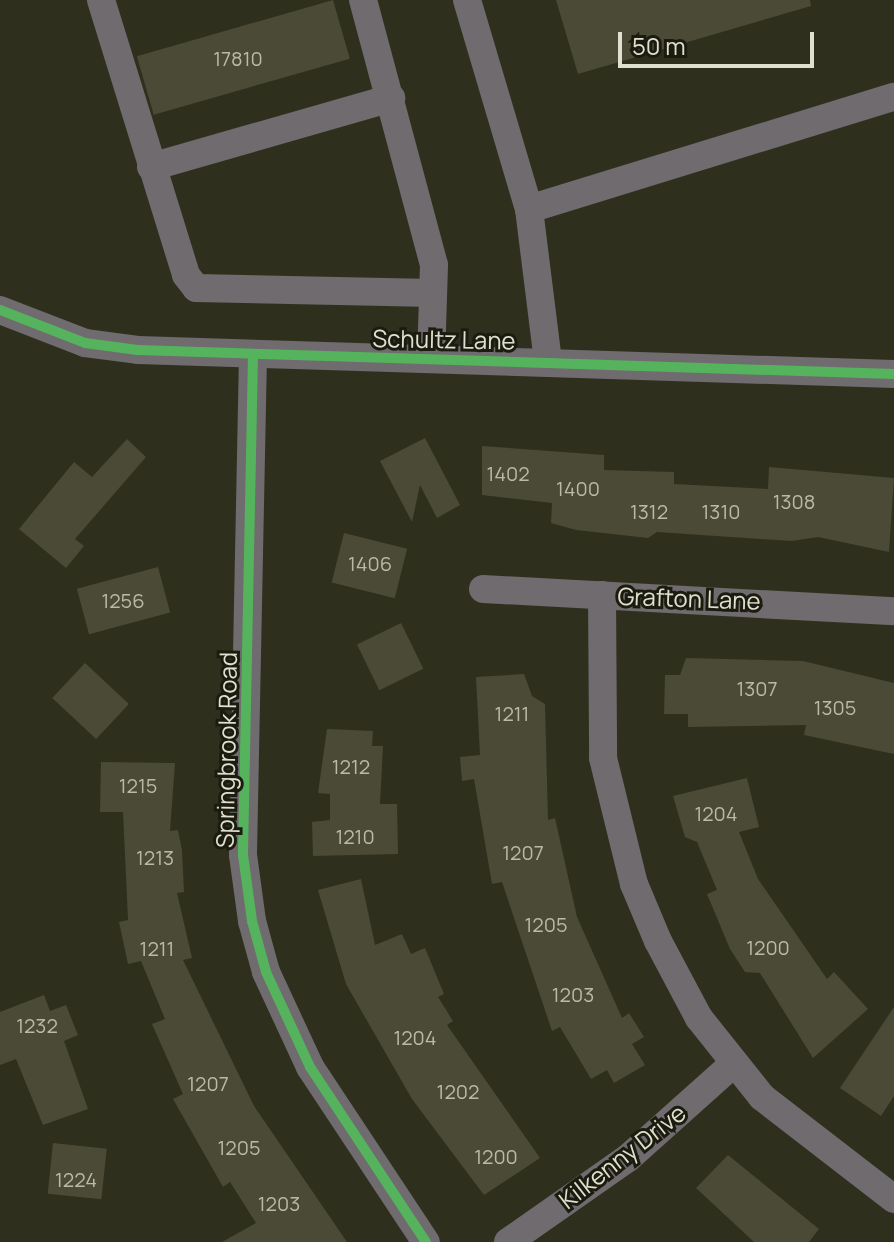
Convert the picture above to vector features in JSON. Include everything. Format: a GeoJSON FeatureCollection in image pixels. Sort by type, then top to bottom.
{"type":"FeatureCollection","features":[{"type":"Feature","properties":{"kind":"street"},"geometry":{"type":"LineString","coordinates":[[101,0],[151,167],[196,288],[433,293]]}},
{"type":"Feature","properties":{"kind":"street"},"geometry":{"type":"LineString","coordinates":[[363,0],[434,265],[431,358]]}},
{"type":"Feature","properties":{"kind":"street"},"geometry":{"type":"LineString","coordinates":[[467,0],[529,209],[548,362]]}},
{"type":"Feature","properties":{"kind":"street"},"geometry":{"type":"LineString","coordinates":[[529,209],[894,97]]}},
{"type":"Feature","properties":{"kind":"street"},"geometry":{"type":"LineString","coordinates":[[151,167],[391,98]]}},
{"type":"Feature","properties":{"kind":"street","name":"Schultz Lane"},"geometry":{"type":"LineString","coordinates":[[0,310],[85,343],[253,355],[894,374]]}},
{"type":"Feature","properties":{"kind":"street","name":"Springbrook Road"},"geometry":{"type":"LineString","coordinates":[[253,355],[243,855],[252,921],[266,972],[310,1067],[426,1242]]}},
{"type":"Feature","properties":{"kind":"street","name":"Grafton Lane"},"geometry":{"type":"LineString","coordinates":[[483,589],[894,611]]}},
{"type":"Feature","properties":{"kind":"street"},"geometry":{"type":"LineString","coordinates":[[602,595],[598,696],[614,819],[658,941],[732,1065],[807,1137],[894,1199]]}},
{"type":"Feature","properties":{"kind":"street","name":"Kilkenny Drive"},"geometry":{"type":"LineString","coordinates":[[508,1242],[628,1158],[732,1065]]}},
{"type":"Feature","properties":{"kind":"building"},"geometry":{"type":"Polygon","coordinates":[[[333,0],[350,59],[154,115],[137,56],[333,0]]]}},
{"type":"Feature","properties":{"kind":"building"},"geometry":{"type":"Polygon","coordinates":[[[556,0],[810,0],[811,6],[578,74],[556,0]]]}},
{"type":"Feature","properties":{"kind":"building"},"geometry":{"type":"Polygon","coordinates":[[[425,438],[460,505],[437,518],[420,485],[412,522],[380,461],[425,438]]]}},
{"type":"Feature","properties":{"kind":"building"},"geometry":{"type":"Polygon","coordinates":[[[127,439],[146,457],[75,539],[84,546],[66,568],[19,529],[74,462],[92,477],[127,439]]]}},
{"type":"Feature","properties":{"kind":"building"},"geometry":{"type":"Polygon","coordinates":[[[482,446],[604,455],[604,470],[674,472],[674,484],[768,489],[769,467],[894,478],[889,552],[818,537],[792,541],[657,532],[648,538],[576,530],[551,523],[552,503],[482,495],[482,446]]]}},
{"type":"Feature","properties":{"kind":"building"},"geometry":{"type":"Polygon","coordinates":[[[344,533],[407,549],[395,598],[332,582],[344,533]]]}},
{"type":"Feature","properties":{"kind":"building"},"geometry":{"type":"Polygon","coordinates":[[[158,567],[170,612],[89,634],[77,589],[158,567]]]}},
{"type":"Feature","properties":{"kind":"building"},"geometry":{"type":"Polygon","coordinates":[[[401,623],[423,669],[379,690],[357,644],[401,623]]]}},
{"type":"Feature","properties":{"kind":"building"},"geometry":{"type":"Polygon","coordinates":[[[686,658],[803,661],[894,683],[894,754],[804,735],[806,725],[688,727],[688,714],[664,714],[665,675],[680,675],[686,658]]]}},
{"type":"Feature","properties":{"kind":"building"},"geometry":{"type":"Polygon","coordinates":[[[85,663],[129,704],[96,739],[52,698],[85,663]]]}},
{"type":"Feature","properties":{"kind":"building"},"geometry":{"type":"Polygon","coordinates":[[[524,674],[532,696],[545,704],[548,820],[555,818],[577,917],[622,1018],[629,1013],[644,1037],[632,1044],[645,1065],[614,1083],[607,1070],[591,1079],[560,1027],[552,1031],[502,882],[492,884],[474,779],[462,781],[460,757],[480,755],[476,677],[524,674]]]}},
{"type":"Feature","properties":{"kind":"building"},"geometry":{"type":"Polygon","coordinates":[[[327,729],[373,731],[372,746],[383,746],[380,804],[397,804],[398,854],[313,856],[312,822],[330,820],[330,794],[318,793],[327,729]]]}},
{"type":"Feature","properties":{"kind":"building"},"geometry":{"type":"Polygon","coordinates":[[[101,762],[175,763],[170,831],[178,830],[182,850],[184,892],[177,893],[192,958],[183,960],[254,1106],[347,1242],[222,1242],[256,1223],[230,1182],[223,1187],[173,1099],[183,1094],[152,1024],[165,1019],[141,961],[128,964],[119,922],[128,920],[123,812],[100,812],[101,762]]]}},
{"type":"Feature","properties":{"kind":"building"},"geometry":{"type":"Polygon","coordinates":[[[747,778],[759,827],[739,832],[758,879],[827,979],[834,972],[868,1009],[813,1058],[760,973],[745,972],[730,949],[707,894],[717,890],[697,842],[685,837],[673,796],[747,778]]]}},
{"type":"Feature","properties":{"kind":"building"},"geometry":{"type":"Polygon","coordinates":[[[361,879],[375,945],[402,934],[411,954],[425,948],[444,994],[438,997],[453,1021],[447,1025],[540,1158],[484,1195],[412,1099],[346,984],[318,890],[361,879]]]}},
{"type":"Feature","properties":{"kind":"building"},"geometry":{"type":"Polygon","coordinates":[[[44,995],[50,1011],[66,1005],[78,1035],[64,1041],[88,1109],[43,1125],[16,1059],[0,1065],[0,1012],[44,995]]]}},
{"type":"Feature","properties":{"kind":"building"},"geometry":{"type":"Polygon","coordinates":[[[894,1007],[894,1096],[881,1116],[840,1088],[894,1007]]]}},
{"type":"Feature","properties":{"kind":"building"},"geometry":{"type":"Polygon","coordinates":[[[53,1143],[107,1149],[101,1199],[48,1194],[53,1143]]]}},
{"type":"Feature","properties":{"kind":"building"},"geometry":{"type":"Polygon","coordinates":[[[728,1155],[819,1229],[809,1242],[754,1242],[696,1188],[728,1155]]]}},
{"type":"Feature","properties":{"kind":"cycle path"},"geometry":{"type":"LineString","coordinates":[[0,310],[85,343],[138,350],[894,374]]}},
{"type":"Feature","properties":{"kind":"cycle path"},"geometry":{"type":"LineString","coordinates":[[253,355],[243,855],[252,921],[266,972],[310,1067],[426,1242]]}}]}
